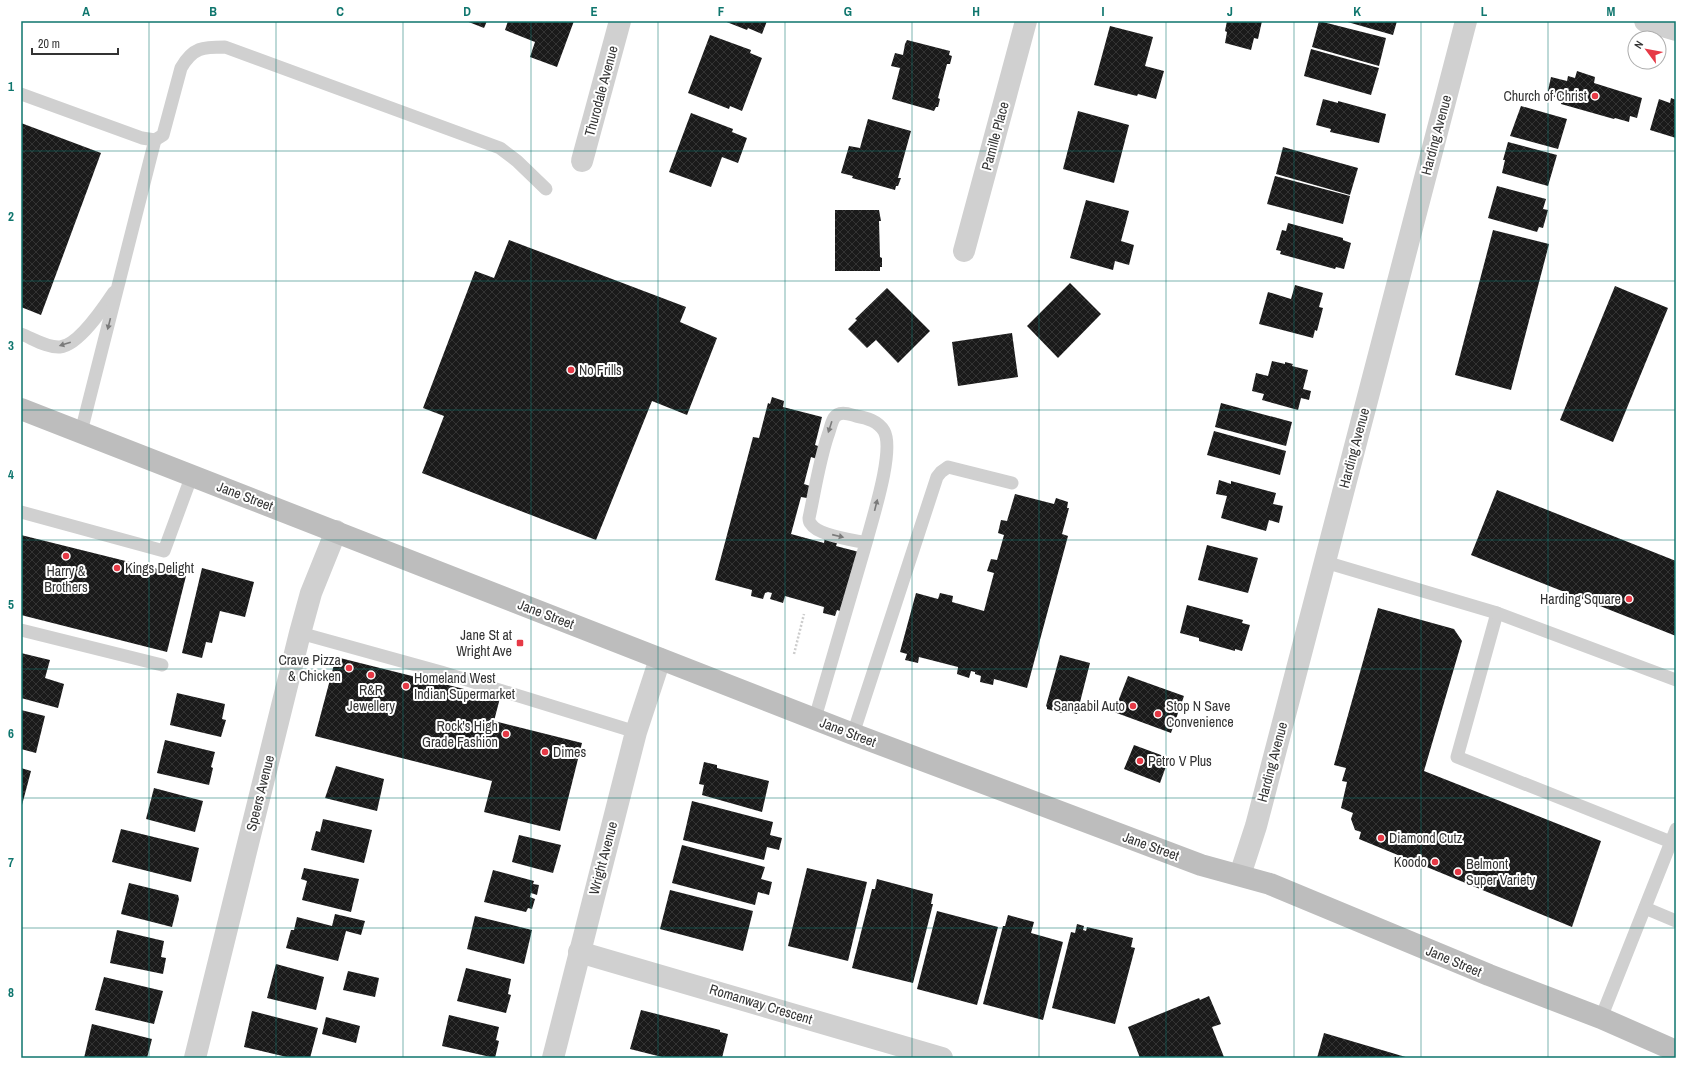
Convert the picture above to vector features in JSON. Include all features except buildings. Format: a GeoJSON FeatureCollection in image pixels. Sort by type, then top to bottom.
{"type":"FeatureCollection","features":[{"type":"Feature","properties":{"kind":"main road","name":"Jane Street"},"geometry":{"type":"LineString","coordinates":[[21,408],[853,734],[1201,865],[1270,884],[1489,975],[1601,1018],[1676,1051]]}},
{"type":"Feature","properties":{"kind":"street","name":"Thurodale Avenue"},"geometry":{"type":"LineString","coordinates":[[582,161],[620,21]]}},
{"type":"Feature","properties":{"kind":"street","name":"Pamille Place"},"geometry":{"type":"LineString","coordinates":[[964,251],[1026,21]]}},
{"type":"Feature","properties":{"kind":"street","name":"Harding Avenue"},"geometry":{"type":"LineString","coordinates":[[1240,875],[1256,826],[1466,21]]}},
{"type":"Feature","properties":{"kind":"street"},"geometry":{"type":"LineString","coordinates":[[1645,21],[1676,30]]}},
{"type":"Feature","properties":{"kind":"street","name":"Speers Avenue"},"geometry":{"type":"LineString","coordinates":[[195,1058],[300,632],[311,593],[336,531]]}},
{"type":"Feature","properties":{"kind":"street","name":"Wright Avenue"},"geometry":{"type":"LineString","coordinates":[[552,1058],[636,732],[660,659]]}},
{"type":"Feature","properties":{"kind":"street","name":"Romanway Crescent"},"geometry":{"type":"LineString","coordinates":[[579,952],[942,1058]]}},
{"type":"Feature","properties":{"kind":"lane"},"geometry":{"type":"LineString","coordinates":[[21,94],[142,138],[155,140],[163,135],[181,68],[186,59],[195,50],[209,47],[225,47],[500,148],[517,161],[546,189]]}},
{"type":"Feature","properties":{"kind":"lane"},"geometry":{"type":"LineString","coordinates":[[81,432],[155,140]]}},
{"type":"Feature","properties":{"kind":"lane"},"geometry":{"type":"LineString","coordinates":[[21,334],[49,345],[60,347],[70,343],[100,312],[119,286]]}},
{"type":"Feature","properties":{"kind":"lane"},"geometry":{"type":"LineString","coordinates":[[815,718],[866,543],[888,456],[888,441],[884,432],[877,423],[858,416],[844,413],[837,414],[833,418],[825,443],[809,518],[810,524],[828,534],[866,543]]}},
{"type":"Feature","properties":{"kind":"lane"},"geometry":{"type":"LineString","coordinates":[[853,734],[937,477],[948,467],[1012,483]]}},
{"type":"Feature","properties":{"kind":"lane"},"geometry":{"type":"LineString","coordinates":[[21,512],[164,551],[192,475]]}},
{"type":"Feature","properties":{"kind":"lane"},"geometry":{"type":"LineString","coordinates":[[1324,562],[1498,613],[1676,680]]}},
{"type":"Feature","properties":{"kind":"lane"},"geometry":{"type":"LineString","coordinates":[[1498,613],[1457,756],[1671,842]]}},
{"type":"Feature","properties":{"kind":"lane"},"geometry":{"type":"LineString","coordinates":[[21,630],[162,665]]}},
{"type":"Feature","properties":{"kind":"lane"},"geometry":{"type":"LineString","coordinates":[[300,632],[441,672],[636,732]]}},
{"type":"Feature","properties":{"kind":"lane"},"geometry":{"type":"LineString","coordinates":[[1601,1018],[1676,829]]}},
{"type":"Feature","properties":{"kind":"lane"},"geometry":{"type":"LineString","coordinates":[[1645,908],[1676,921]]}},
{"type":"Feature","properties":{"kind":"path"},"geometry":{"type":"LineString","coordinates":[[794,654],[804,614]]}},
{"type":"Feature","properties":{"kind":"place","name":"Church of Christ"},"geometry":{"type":"Point","coordinates":[1595,96]}},
{"type":"Feature","properties":{"kind":"place","name":"No Frills"},"geometry":{"type":"Point","coordinates":[571,370]}},
{"type":"Feature","properties":{"kind":"place","name":"Harry & Brothers"},"geometry":{"type":"Point","coordinates":[66,556]}},
{"type":"Feature","properties":{"kind":"place","name":"Kings Delight"},"geometry":{"type":"Point","coordinates":[117,568]}},
{"type":"Feature","properties":{"kind":"place","name":"Harding Square"},"geometry":{"type":"Point","coordinates":[1629,599]}},
{"type":"Feature","properties":{"kind":"place","name":"Jane St at Wright Ave"},"geometry":{"type":"Point","coordinates":[520,643]}},
{"type":"Feature","properties":{"kind":"place","name":"Crave Pizza & Chicken"},"geometry":{"type":"Point","coordinates":[349,668]}},
{"type":"Feature","properties":{"kind":"place","name":"R&R Jewellery"},"geometry":{"type":"Point","coordinates":[371,675]}},
{"type":"Feature","properties":{"kind":"place","name":"Homeland West Indian Supermarket"},"geometry":{"type":"Point","coordinates":[406,686]}},
{"type":"Feature","properties":{"kind":"place","name":"Sanaabil Auto"},"geometry":{"type":"Point","coordinates":[1133,706]}},
{"type":"Feature","properties":{"kind":"place","name":"Stop N Save Convenience"},"geometry":{"type":"Point","coordinates":[1158,714]}},
{"type":"Feature","properties":{"kind":"place","name":"Rock's High Grade Fashion"},"geometry":{"type":"Point","coordinates":[506,734]}},
{"type":"Feature","properties":{"kind":"place","name":"Dimes"},"geometry":{"type":"Point","coordinates":[545,752]}},
{"type":"Feature","properties":{"kind":"place","name":"Petro V Plus"},"geometry":{"type":"Point","coordinates":[1140,761]}},
{"type":"Feature","properties":{"kind":"place","name":"Diamond Cutz"},"geometry":{"type":"Point","coordinates":[1381,838]}},
{"type":"Feature","properties":{"kind":"place","name":"Koodo"},"geometry":{"type":"Point","coordinates":[1435,862]}},
{"type":"Feature","properties":{"kind":"place","name":"Belmont Super Variety"},"geometry":{"type":"Point","coordinates":[1458,872]}}]}
